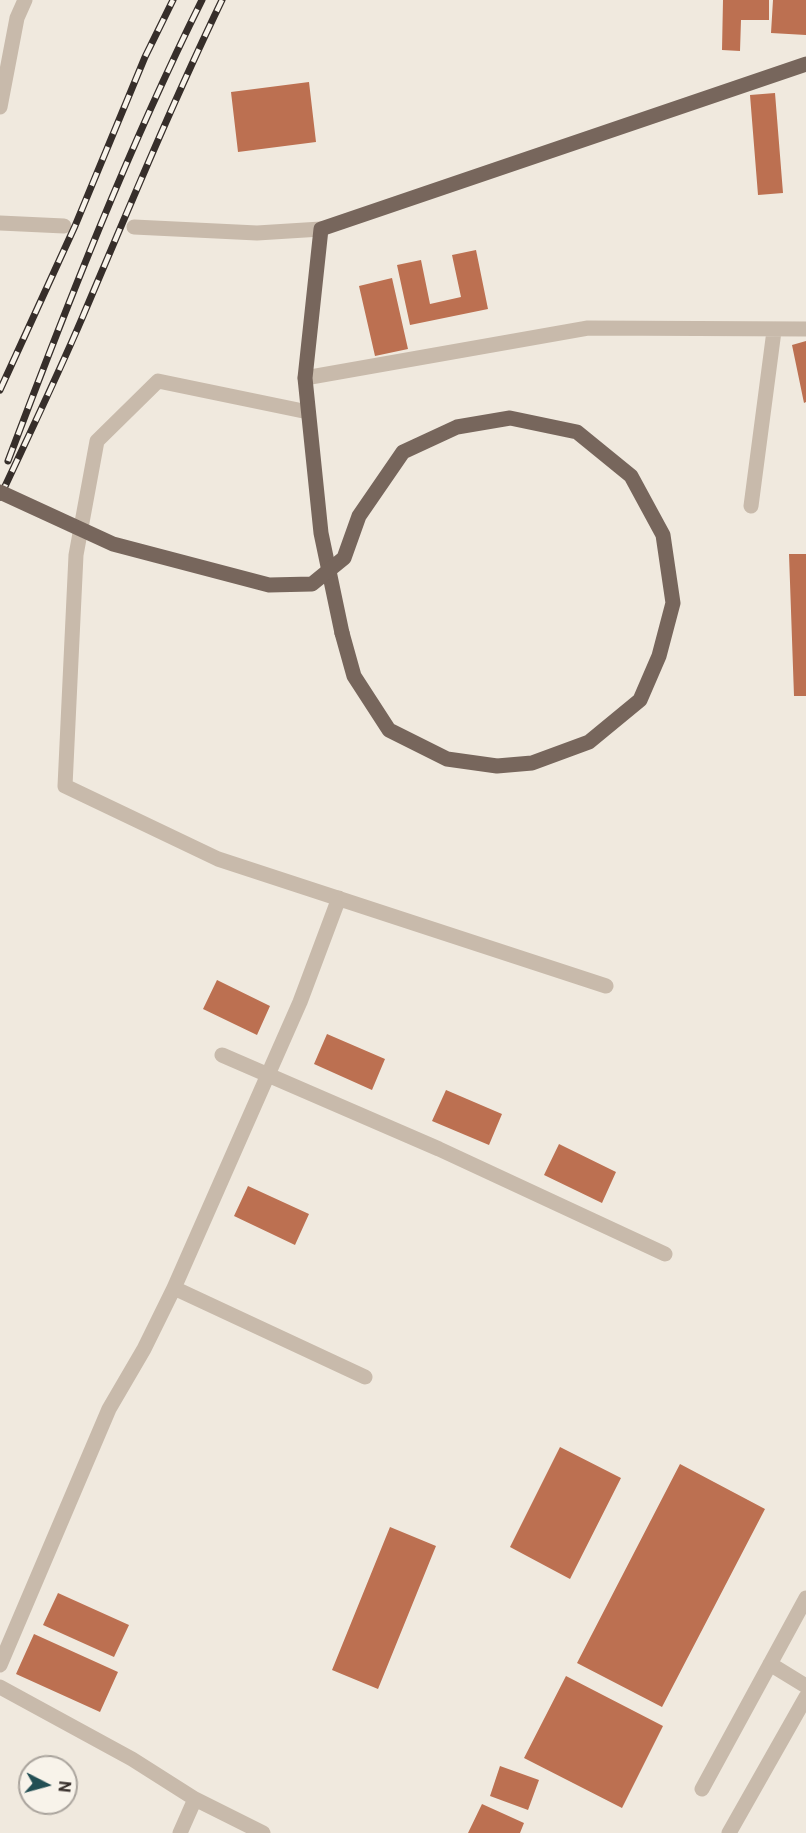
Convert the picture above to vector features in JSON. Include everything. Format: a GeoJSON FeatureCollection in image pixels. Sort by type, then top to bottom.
{"type":"FeatureCollection","features":[{"type":"Feature","properties":{"kind":"main road"},"geometry":{"type":"LineString","coordinates":[[0,492],[113,544],[269,585],[312,584],[344,558],[359,516],[403,452],[457,427],[510,418],[577,432],[631,476],[663,535],[673,603],[659,656],[640,700],[590,742],[532,763],[496,766],[447,759],[389,730],[354,676],[342,633],[321,533],[305,378],[321,229],[806,64]]}},
{"type":"Feature","properties":{"kind":"street"},"geometry":{"type":"LineString","coordinates":[[0,107],[17,18],[25,0]]}},
{"type":"Feature","properties":{"kind":"street"},"geometry":{"type":"LineString","coordinates":[[0,223],[64,226]]}},
{"type":"Feature","properties":{"kind":"street"},"geometry":{"type":"LineString","coordinates":[[134,227],[257,233],[321,229]]}},
{"type":"Feature","properties":{"kind":"street"},"geometry":{"type":"LineString","coordinates":[[305,378],[588,328],[774,331],[806,329]]}},
{"type":"Feature","properties":{"kind":"street"},"geometry":{"type":"LineString","coordinates":[[751,506],[774,331]]}},
{"type":"Feature","properties":{"kind":"street"},"geometry":{"type":"LineString","coordinates":[[308,412],[158,381],[97,441],[76,555],[65,786],[218,859],[606,986]]}},
{"type":"Feature","properties":{"kind":"street"},"geometry":{"type":"LineString","coordinates":[[0,1665],[109,1409],[144,1349],[174,1288],[265,1075],[300,1002],[339,898]]}},
{"type":"Feature","properties":{"kind":"street"},"geometry":{"type":"LineString","coordinates":[[222,1055],[439,1149],[665,1254]]}},
{"type":"Feature","properties":{"kind":"street"},"geometry":{"type":"LineString","coordinates":[[174,1288],[365,1377]]}},
{"type":"Feature","properties":{"kind":"street"},"geometry":{"type":"LineString","coordinates":[[702,1789],[806,1598]]}},
{"type":"Feature","properties":{"kind":"street"},"geometry":{"type":"LineString","coordinates":[[770,1664],[806,1686]]}},
{"type":"Feature","properties":{"kind":"street"},"geometry":{"type":"LineString","coordinates":[[0,1687],[132,1759],[195,1799],[263,1833]]}},
{"type":"Feature","properties":{"kind":"street"},"geometry":{"type":"LineString","coordinates":[[729,1833],[806,1697]]}},
{"type":"Feature","properties":{"kind":"street"},"geometry":{"type":"LineString","coordinates":[[180,1833],[195,1799]]}},
{"type":"Feature","properties":{"kind":"building"},"geometry":{"type":"Polygon","coordinates":[[[723,0],[769,0],[769,20],[741,20],[740,51],[722,50],[723,0]]]}},
{"type":"Feature","properties":{"kind":"building"},"geometry":{"type":"Polygon","coordinates":[[[773,0],[806,0],[806,35],[771,33],[773,0]]]}},
{"type":"Feature","properties":{"kind":"building"},"geometry":{"type":"Polygon","coordinates":[[[309,82],[316,142],[238,152],[231,92],[309,82]]]}},
{"type":"Feature","properties":{"kind":"building"},"geometry":{"type":"Polygon","coordinates":[[[775,93],[783,193],[758,195],[750,95],[775,93]]]}},
{"type":"Feature","properties":{"kind":"building"},"geometry":{"type":"Polygon","coordinates":[[[476,250],[488,309],[410,325],[397,265],[421,260],[430,304],[461,297],[452,255],[476,250]]]}},
{"type":"Feature","properties":{"kind":"building"},"geometry":{"type":"Polygon","coordinates":[[[392,278],[408,349],[375,356],[359,286],[392,278]]]}},
{"type":"Feature","properties":{"kind":"building"},"geometry":{"type":"Polygon","coordinates":[[[806,341],[806,402],[804,403],[792,345],[806,341]]]}},
{"type":"Feature","properties":{"kind":"building"},"geometry":{"type":"Polygon","coordinates":[[[789,554],[806,554],[806,696],[794,696],[789,554]]]}},
{"type":"Feature","properties":{"kind":"building"},"geometry":{"type":"Polygon","coordinates":[[[217,980],[270,1006],[257,1035],[203,1009],[217,980]]]}},
{"type":"Feature","properties":{"kind":"building"},"geometry":{"type":"Polygon","coordinates":[[[327,1034],[385,1059],[372,1090],[314,1064],[327,1034]]]}},
{"type":"Feature","properties":{"kind":"building"},"geometry":{"type":"Polygon","coordinates":[[[446,1090],[502,1114],[489,1145],[432,1121],[446,1090]]]}},
{"type":"Feature","properties":{"kind":"building"},"geometry":{"type":"Polygon","coordinates":[[[559,1144],[616,1172],[602,1203],[544,1175],[559,1144]]]}},
{"type":"Feature","properties":{"kind":"building"},"geometry":{"type":"Polygon","coordinates":[[[248,1186],[309,1214],[295,1245],[234,1216],[248,1186]]]}},
{"type":"Feature","properties":{"kind":"building"},"geometry":{"type":"Polygon","coordinates":[[[560,1447],[621,1478],[570,1579],[510,1547],[560,1447]]]}},
{"type":"Feature","properties":{"kind":"building"},"geometry":{"type":"Polygon","coordinates":[[[680,1464],[765,1509],[662,1707],[577,1663],[680,1464]]]}},
{"type":"Feature","properties":{"kind":"building"},"geometry":{"type":"Polygon","coordinates":[[[390,1527],[436,1546],[378,1689],[332,1670],[390,1527]]]}},
{"type":"Feature","properties":{"kind":"building"},"geometry":{"type":"Polygon","coordinates":[[[58,1593],[129,1625],[114,1657],[43,1625],[58,1593]]]}},
{"type":"Feature","properties":{"kind":"building"},"geometry":{"type":"Polygon","coordinates":[[[34,1634],[118,1672],[100,1712],[16,1674],[34,1634]]]}},
{"type":"Feature","properties":{"kind":"building"},"geometry":{"type":"Polygon","coordinates":[[[566,1676],[663,1726],[622,1808],[524,1758],[566,1676]]]}},
{"type":"Feature","properties":{"kind":"building"},"geometry":{"type":"Polygon","coordinates":[[[500,1766],[539,1780],[528,1810],[490,1796],[500,1766]]]}},
{"type":"Feature","properties":{"kind":"building"},"geometry":{"type":"Polygon","coordinates":[[[482,1804],[524,1823],[520,1833],[468,1833],[482,1804]]]}},
{"type":"Feature","properties":{"kind":"railway"},"geometry":{"type":"LineString","coordinates":[[0,390],[75,226],[145,57],[173,0]]}},
{"type":"Feature","properties":{"kind":"railway"},"geometry":{"type":"LineString","coordinates":[[8,461],[99,228],[202,0]]}},
{"type":"Feature","properties":{"kind":"railway"},"geometry":{"type":"LineString","coordinates":[[0,497],[63,362],[168,118],[222,0]]}}]}
